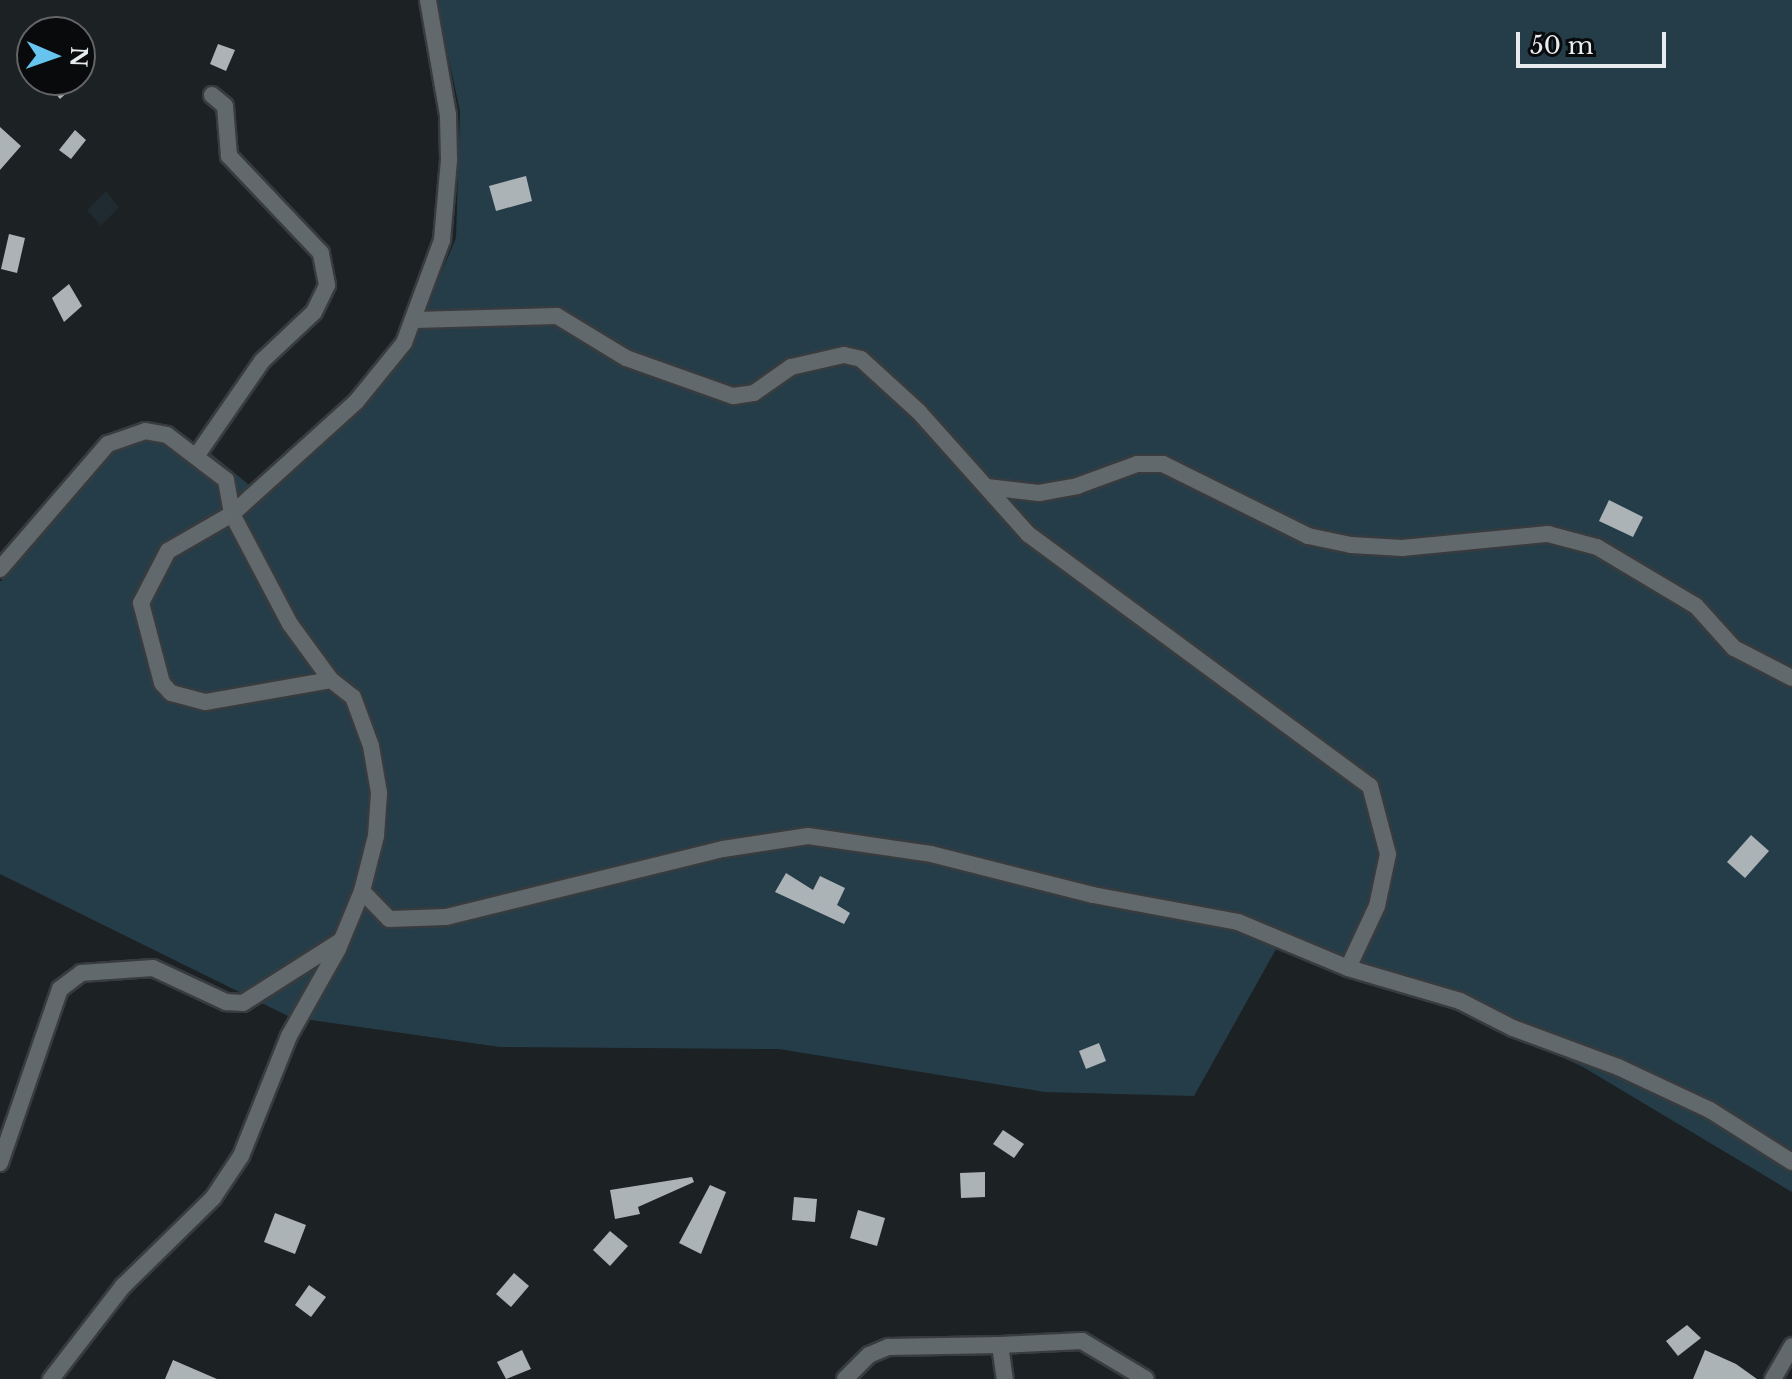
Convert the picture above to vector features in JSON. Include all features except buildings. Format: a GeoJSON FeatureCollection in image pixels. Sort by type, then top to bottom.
{"type":"FeatureCollection","features":[{"type":"Feature","properties":{"kind":"street"},"geometry":{"type":"LineString","coordinates":[[331,680],[205,702],[171,693],[162,683],[141,603],[168,551],[232,514],[356,402],[404,343],[442,240],[449,160],[448,115],[428,0]]}},
{"type":"Feature","properties":{"kind":"street"},"geometry":{"type":"LineString","coordinates":[[197,455],[262,361],[314,312],[327,285],[321,253],[229,156],[225,106],[212,95]]}},
{"type":"Feature","properties":{"kind":"street"},"geometry":{"type":"LineString","coordinates":[[414,320],[557,316],[626,358],[733,396],[754,393],[791,367],[844,355],[861,359],[919,412],[1028,534],[1370,786],[1388,854],[1377,906],[1348,968]]}},
{"type":"Feature","properties":{"kind":"street"},"geometry":{"type":"LineString","coordinates":[[0,569],[108,444],[145,431],[167,435],[226,480],[232,514],[290,624],[331,680],[353,697],[371,746],[379,793],[376,836],[362,891],[342,940],[289,1036],[234,1166],[213,1198],[123,1286],[51,1379]]}},
{"type":"Feature","properties":{"kind":"street"},"geometry":{"type":"LineString","coordinates":[[987,487],[1039,493],[1077,486],[1137,464],[1163,464],[1308,536],[1351,545],[1402,548],[1548,534],[1597,547],[1696,606],[1734,648],[1792,678]]}},
{"type":"Feature","properties":{"kind":"street"},"geometry":{"type":"LineString","coordinates":[[362,891],[389,919],[446,917],[723,849],[808,836],[931,854],[1093,895],[1238,922],[1348,968],[1460,1001],[1513,1028],[1618,1067],[1710,1110],[1792,1162]]}},
{"type":"Feature","properties":{"kind":"street"},"geometry":{"type":"LineString","coordinates":[[0,1163],[60,989],[81,973],[153,968],[226,1002],[243,1003],[342,940]]}},
{"type":"Feature","properties":{"kind":"street"},"geometry":{"type":"LineString","coordinates":[[845,1379],[869,1355],[888,1347],[1082,1341],[1146,1379]]}},
{"type":"Feature","properties":{"kind":"street"},"geometry":{"type":"LineString","coordinates":[[1000,1345],[1005,1379]]}},
{"type":"Feature","properties":{"kind":"street"},"geometry":{"type":"LineString","coordinates":[[1773,1379],[1792,1346]]}},
{"type":"Feature","properties":{"kind":"shaded area"},"geometry":{"type":"Polygon","coordinates":[[[436,0],[1792,0],[1792,1192],[1583,1067],[1477,1018],[1280,942],[1194,1096],[1045,1092],[779,1049],[500,1047],[290,1017],[0,874],[0,582],[115,450],[142,437],[202,446],[261,495],[415,335],[456,238],[460,111],[436,0]]]}},
{"type":"Feature","properties":{"kind":"shaded area"},"geometry":{"type":"Polygon","coordinates":[[[106,191],[119,207],[101,226],[87,210],[106,191]]]}}]}
